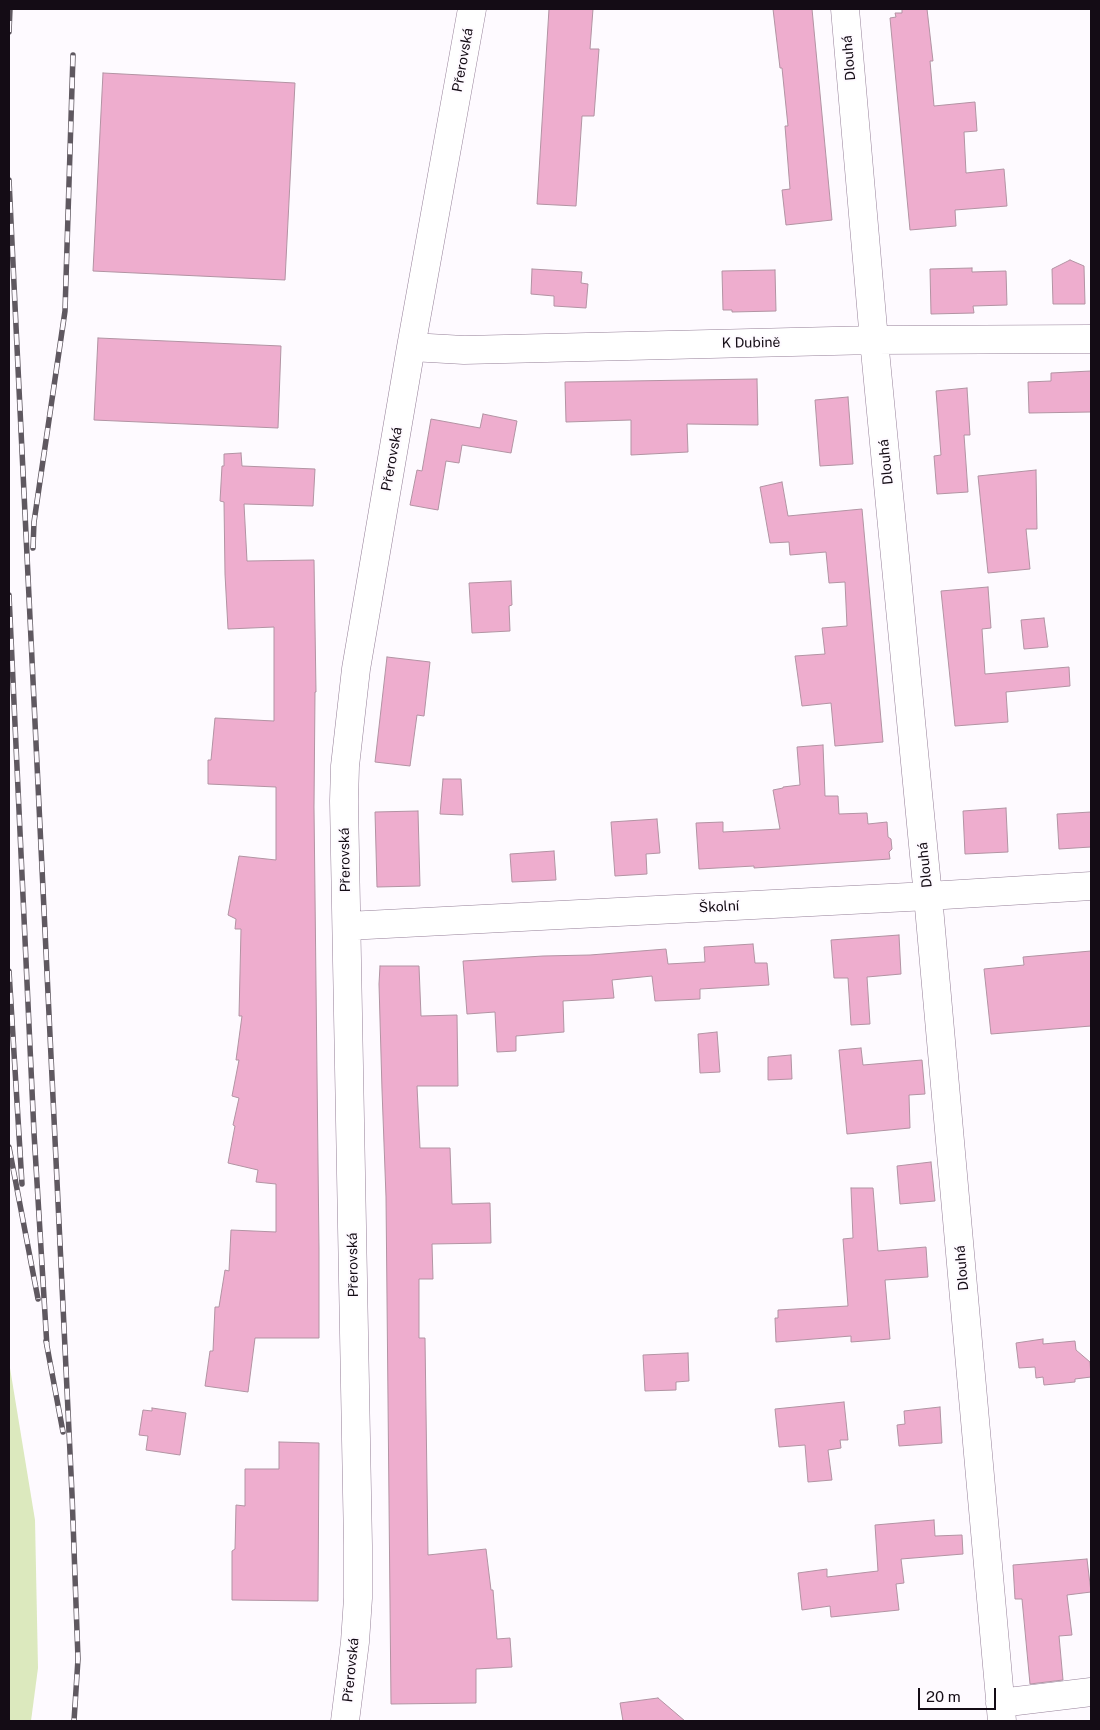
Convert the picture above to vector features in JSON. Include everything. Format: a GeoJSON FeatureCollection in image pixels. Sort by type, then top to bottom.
{"type":"FeatureCollection","features":[{"type":"Feature","properties":{"kind":"street","name":"Přerovská"},"geometry":{"type":"LineString","coordinates":[[344,1721],[352,1675],[358,1598],[344,801],[345,766],[350,710],[411,347],[472,9]]}},
{"type":"Feature","properties":{"kind":"street","name":"Dlouhá"},"geometry":{"type":"LineString","coordinates":[[845,9],[874,340],[928,896],[1001,1712]]}},
{"type":"Feature","properties":{"kind":"street","name":"K Dubině"},"geometry":{"type":"LineString","coordinates":[[411,347],[464,350],[874,340],[1091,339]]}},
{"type":"Feature","properties":{"kind":"street","name":"Školní"},"geometry":{"type":"LineString","coordinates":[[347,926],[1091,886]]}},
{"type":"Feature","properties":{"kind":"street"},"geometry":{"type":"LineString","coordinates":[[1001,1712],[1091,1692]]}},
{"type":"Feature","properties":{"kind":"green space"},"geometry":{"type":"Polygon","coordinates":[[[9,1362],[35,1520],[38,1668],[31,1721],[9,1721],[9,1362]]]}},
{"type":"Feature","properties":{"kind":"building"},"geometry":{"type":"Polygon","coordinates":[[[549,9],[593,9],[590,49],[599,49],[594,116],[582,116],[576,206],[537,204],[549,9]]]}},
{"type":"Feature","properties":{"kind":"building"},"geometry":{"type":"Polygon","coordinates":[[[773,9],[812,9],[832,220],[786,225],[782,190],[790,189],[785,126],[788,126],[773,9]]]}},
{"type":"Feature","properties":{"kind":"building"},"geometry":{"type":"Polygon","coordinates":[[[902,9],[927,9],[933,61],[930,61],[934,106],[975,102],[977,131],[964,132],[966,173],[1004,169],[1007,206],[955,210],[956,226],[910,230],[890,18],[896,17],[895,13],[902,13],[902,9]]]}},
{"type":"Feature","properties":{"kind":"building"},"geometry":{"type":"Polygon","coordinates":[[[103,73],[295,83],[285,280],[93,271],[103,73]]]}},
{"type":"Feature","properties":{"kind":"building"},"geometry":{"type":"Polygon","coordinates":[[[1070,260],[1084,266],[1085,304],[1053,304],[1052,269],[1070,260]]]}},
{"type":"Feature","properties":{"kind":"building"},"geometry":{"type":"Polygon","coordinates":[[[972,268],[972,272],[1006,271],[1007,305],[973,306],[974,313],[931,314],[930,269],[972,268]]]}},
{"type":"Feature","properties":{"kind":"building"},"geometry":{"type":"Polygon","coordinates":[[[532,269],[582,272],[581,283],[588,284],[586,308],[554,306],[554,296],[531,294],[532,269]]]}},
{"type":"Feature","properties":{"kind":"building"},"geometry":{"type":"Polygon","coordinates":[[[775,270],[776,311],[732,312],[732,310],[723,310],[722,271],[775,270]]]}},
{"type":"Feature","properties":{"kind":"building"},"geometry":{"type":"Polygon","coordinates":[[[98,338],[281,346],[278,428],[94,420],[98,338]]]}},
{"type":"Feature","properties":{"kind":"building"},"geometry":{"type":"Polygon","coordinates":[[[1091,371],[1091,412],[1029,413],[1028,382],[1051,381],[1051,373],[1091,371]]]}},
{"type":"Feature","properties":{"kind":"building"},"geometry":{"type":"Polygon","coordinates":[[[757,379],[758,425],[687,424],[688,452],[631,455],[631,420],[566,422],[565,382],[757,379]]]}},
{"type":"Feature","properties":{"kind":"building"},"geometry":{"type":"Polygon","coordinates":[[[967,388],[970,435],[964,435],[968,492],[937,494],[934,456],[941,455],[936,391],[967,388]]]}},
{"type":"Feature","properties":{"kind":"building"},"geometry":{"type":"Polygon","coordinates":[[[848,397],[853,464],[820,466],[815,400],[848,397]]]}},
{"type":"Feature","properties":{"kind":"building"},"geometry":{"type":"Polygon","coordinates":[[[483,414],[517,421],[511,453],[462,445],[459,463],[446,461],[438,510],[410,505],[417,470],[422,471],[431,419],[480,428],[483,414]]]}},
{"type":"Feature","properties":{"kind":"building"},"geometry":{"type":"Polygon","coordinates":[[[241,453],[242,466],[315,469],[313,506],[244,504],[247,561],[314,560],[316,692],[314,807],[319,1249],[319,1338],[255,1338],[248,1392],[205,1386],[210,1351],[213,1351],[215,1307],[219,1307],[225,1270],[229,1271],[231,1230],[276,1232],[276,1184],[256,1182],[258,1170],[228,1163],[239,1098],[232,1096],[239,1060],[236,1060],[242,1016],[239,1016],[241,929],[235,929],[236,919],[228,915],[239,856],[276,860],[276,787],[208,784],[208,760],[211,760],[215,718],[274,721],[274,627],[228,629],[224,502],[220,501],[222,466],[224,466],[224,454],[241,453]]]}},
{"type":"Feature","properties":{"kind":"building"},"geometry":{"type":"Polygon","coordinates":[[[1036,470],[1037,529],[1026,529],[1030,569],[988,573],[978,476],[1036,470]]]}},
{"type":"Feature","properties":{"kind":"building"},"geometry":{"type":"Polygon","coordinates":[[[782,482],[788,516],[862,509],[883,742],[835,746],[831,703],[802,706],[795,656],[825,654],[822,628],[847,626],[845,582],[829,583],[826,552],[790,555],[789,542],[770,543],[760,487],[782,482]]]}},
{"type":"Feature","properties":{"kind":"building"},"geometry":{"type":"Polygon","coordinates":[[[511,581],[510,631],[472,633],[469,583],[511,581]]]}},
{"type":"Feature","properties":{"kind":"building"},"geometry":{"type":"Polygon","coordinates":[[[988,587],[991,628],[982,629],[985,674],[1069,667],[1070,686],[1006,692],[1008,722],[955,726],[941,591],[988,587]]]}},
{"type":"Feature","properties":{"kind":"building"},"geometry":{"type":"Polygon","coordinates":[[[1044,618],[1048,647],[1024,649],[1021,620],[1044,618]]]}},
{"type":"Feature","properties":{"kind":"building"},"geometry":{"type":"Polygon","coordinates":[[[387,657],[430,662],[424,716],[417,715],[410,766],[375,762],[387,657]]]}},
{"type":"Feature","properties":{"kind":"building"},"geometry":{"type":"Polygon","coordinates":[[[823,745],[825,796],[838,796],[839,814],[867,813],[868,824],[887,822],[888,837],[891,839],[892,849],[889,852],[890,859],[754,868],[754,866],[699,869],[696,823],[723,822],[723,832],[780,829],[773,790],[800,785],[797,747],[823,745]]]}},
{"type":"Feature","properties":{"kind":"building"},"geometry":{"type":"Polygon","coordinates":[[[443,779],[461,779],[463,815],[440,814],[443,779]]]}},
{"type":"Feature","properties":{"kind":"building"},"geometry":{"type":"Polygon","coordinates":[[[1006,808],[1008,852],[965,854],[963,811],[1006,808]]]}},
{"type":"Feature","properties":{"kind":"building"},"geometry":{"type":"Polygon","coordinates":[[[418,811],[420,886],[377,887],[375,812],[418,811]]]}},
{"type":"Feature","properties":{"kind":"building"},"geometry":{"type":"Polygon","coordinates":[[[1091,812],[1091,847],[1059,849],[1057,814],[1091,812]]]}},
{"type":"Feature","properties":{"kind":"building"},"geometry":{"type":"Polygon","coordinates":[[[657,819],[660,853],[646,854],[647,874],[615,876],[611,822],[657,819]]]}},
{"type":"Feature","properties":{"kind":"building"},"geometry":{"type":"Polygon","coordinates":[[[554,851],[556,880],[512,882],[510,854],[554,851]]]}},
{"type":"Feature","properties":{"kind":"building"},"geometry":{"type":"Polygon","coordinates":[[[899,935],[901,974],[867,977],[870,1024],[851,1025],[848,978],[834,978],[831,940],[899,935]]]}},
{"type":"Feature","properties":{"kind":"building"},"geometry":{"type":"Polygon","coordinates":[[[753,944],[755,963],[767,963],[769,985],[700,989],[700,999],[655,1001],[652,976],[612,980],[614,998],[563,1001],[564,1032],[516,1036],[516,1051],[497,1052],[495,1012],[467,1014],[463,961],[590,955],[666,949],[668,964],[705,962],[704,947],[753,944]]]}},
{"type":"Feature","properties":{"kind":"building"},"geometry":{"type":"Polygon","coordinates":[[[1091,951],[1091,1026],[991,1034],[984,969],[1024,965],[1023,957],[1091,951]]]}},
{"type":"Feature","properties":{"kind":"building"},"geometry":{"type":"Polygon","coordinates":[[[380,966],[419,966],[421,1016],[457,1015],[458,1086],[417,1086],[420,1148],[450,1148],[452,1204],[490,1203],[491,1243],[432,1244],[433,1279],[419,1279],[419,1338],[425,1338],[428,1555],[486,1549],[491,1590],[493,1590],[497,1639],[510,1638],[512,1667],[476,1669],[476,1703],[391,1704],[386,1197],[380,966]]]}},
{"type":"Feature","properties":{"kind":"building"},"geometry":{"type":"Polygon","coordinates":[[[717,1032],[720,1072],[700,1073],[698,1034],[717,1032]]]}},
{"type":"Feature","properties":{"kind":"building"},"geometry":{"type":"Polygon","coordinates":[[[861,1048],[863,1065],[922,1060],[925,1094],[909,1095],[910,1128],[847,1134],[839,1050],[861,1048]]]}},
{"type":"Feature","properties":{"kind":"building"},"geometry":{"type":"Polygon","coordinates":[[[791,1055],[792,1079],[768,1080],[768,1057],[791,1055]]]}},
{"type":"Feature","properties":{"kind":"building"},"geometry":{"type":"Polygon","coordinates":[[[931,1162],[935,1201],[900,1204],[897,1166],[931,1162]]]}},
{"type":"Feature","properties":{"kind":"building"},"geometry":{"type":"Polygon","coordinates":[[[851,1188],[873,1188],[878,1251],[926,1247],[928,1277],[885,1280],[890,1339],[851,1342],[851,1336],[776,1342],[775,1318],[778,1318],[778,1310],[848,1306],[843,1239],[853,1238],[851,1188]]]}},
{"type":"Feature","properties":{"kind":"building"},"geometry":{"type":"Polygon","coordinates":[[[1043,1339],[1043,1344],[1075,1341],[1076,1350],[1090,1362],[1091,1377],[1075,1379],[1075,1382],[1044,1385],[1043,1377],[1036,1378],[1035,1367],[1019,1368],[1016,1343],[1043,1339]]]}},
{"type":"Feature","properties":{"kind":"building"},"geometry":{"type":"Polygon","coordinates":[[[688,1353],[689,1381],[676,1382],[676,1390],[645,1391],[643,1355],[688,1353]]]}},
{"type":"Feature","properties":{"kind":"building"},"geometry":{"type":"Polygon","coordinates":[[[844,1402],[848,1440],[840,1440],[841,1448],[828,1450],[832,1480],[808,1482],[805,1445],[779,1447],[775,1409],[844,1402]]]}},
{"type":"Feature","properties":{"kind":"building"},"geometry":{"type":"Polygon","coordinates":[[[940,1407],[942,1443],[899,1446],[897,1425],[905,1424],[904,1411],[940,1407]]]}},
{"type":"Feature","properties":{"kind":"building"},"geometry":{"type":"Polygon","coordinates":[[[152,1408],[186,1413],[180,1455],[146,1450],[148,1436],[139,1435],[143,1410],[152,1411],[152,1408]]]}},
{"type":"Feature","properties":{"kind":"building"},"geometry":{"type":"Polygon","coordinates":[[[279,1442],[319,1443],[318,1601],[232,1600],[232,1551],[235,1549],[236,1505],[245,1506],[245,1469],[279,1469],[279,1442]]]}},
{"type":"Feature","properties":{"kind":"building"},"geometry":{"type":"Polygon","coordinates":[[[934,1520],[935,1536],[962,1535],[963,1554],[901,1559],[904,1583],[896,1584],[899,1610],[831,1617],[830,1606],[802,1610],[798,1573],[827,1569],[827,1577],[878,1571],[875,1525],[934,1520]]]}},
{"type":"Feature","properties":{"kind":"building"},"geometry":{"type":"Polygon","coordinates":[[[1087,1559],[1091,1592],[1067,1595],[1072,1635],[1059,1636],[1063,1680],[1030,1684],[1022,1599],[1015,1599],[1013,1565],[1087,1559]]]}},
{"type":"Feature","properties":{"kind":"building"},"geometry":{"type":"Polygon","coordinates":[[[658,1698],[685,1721],[623,1721],[620,1703],[658,1698]]]}},
{"type":"Feature","properties":{"kind":"railway"},"geometry":{"type":"LineString","coordinates":[[9,32],[10,9]]}},
{"type":"Feature","properties":{"kind":"railway"},"geometry":{"type":"LineString","coordinates":[[33,548],[34,522],[65,311],[73,55]]}},
{"type":"Feature","properties":{"kind":"railway"},"geometry":{"type":"LineString","coordinates":[[9,180],[72,1494],[78,1659],[74,1721]]}},
{"type":"Feature","properties":{"kind":"railway"},"geometry":{"type":"LineString","coordinates":[[9,595],[34,1133],[47,1347]]}},
{"type":"Feature","properties":{"kind":"railway"},"geometry":{"type":"LineString","coordinates":[[9,971],[22,1184]]}},
{"type":"Feature","properties":{"kind":"railway"},"geometry":{"type":"LineString","coordinates":[[9,1147],[38,1299]]}},
{"type":"Feature","properties":{"kind":"railway"},"geometry":{"type":"LineString","coordinates":[[46,1341],[63,1432]]}}]}
